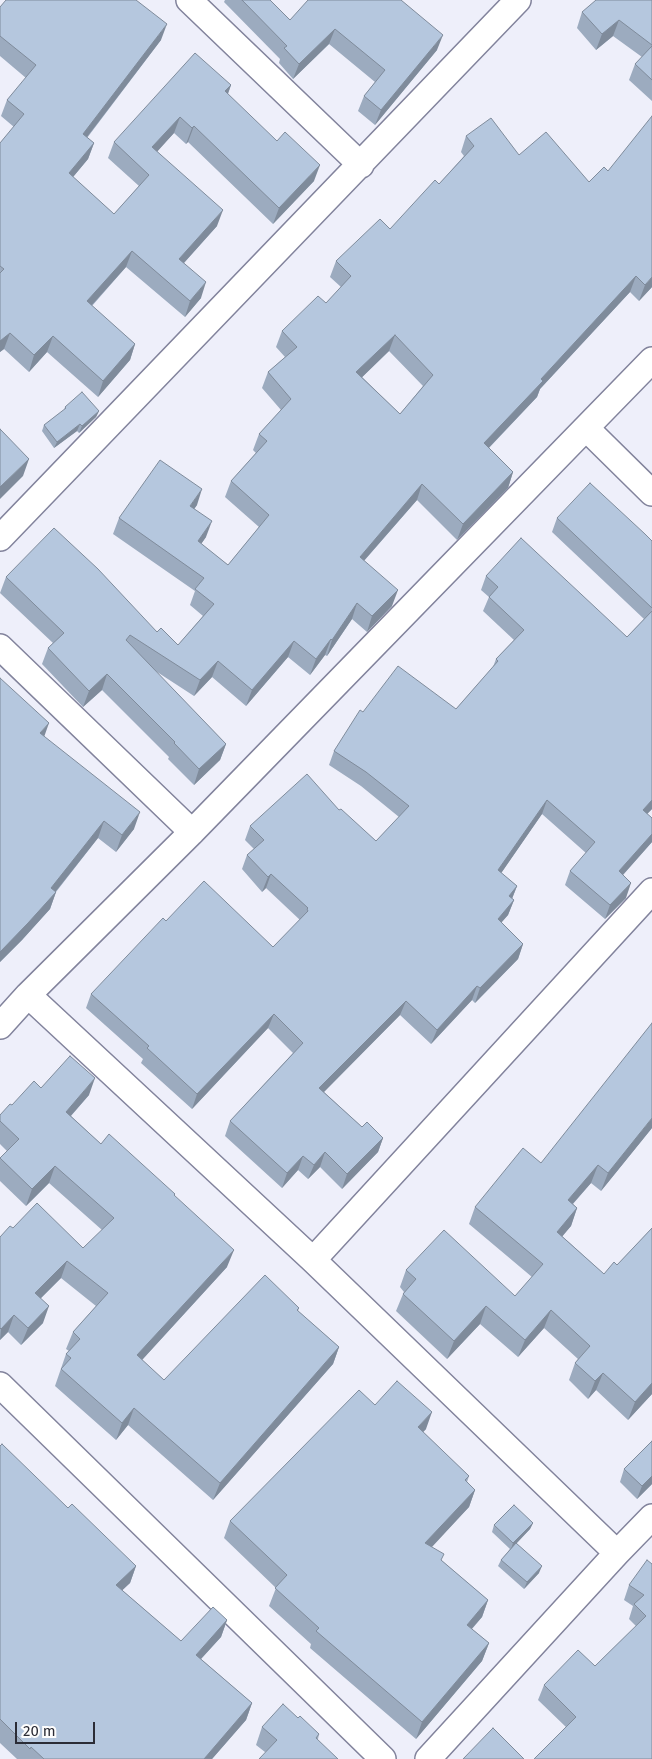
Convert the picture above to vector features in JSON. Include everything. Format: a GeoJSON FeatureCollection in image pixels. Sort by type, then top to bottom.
{"type":"FeatureCollection","features":[{"type":"Feature","properties":{"kind":"street"},"geometry":{"type":"LineString","coordinates":[[188,0],[361,165]]}},
{"type":"Feature","properties":{"kind":"street"},"geometry":{"type":"LineString","coordinates":[[0,538],[518,0]]}},
{"type":"Feature","properties":{"kind":"street"},"geometry":{"type":"LineString","coordinates":[[0,1026],[28,995],[192,832],[652,360]]}},
{"type":"Feature","properties":{"kind":"street"},"geometry":{"type":"LineString","coordinates":[[586,428],[652,493]]}},
{"type":"Feature","properties":{"kind":"street"},"geometry":{"type":"LineString","coordinates":[[0,647],[192,832]]}},
{"type":"Feature","properties":{"kind":"street"},"geometry":{"type":"LineString","coordinates":[[313,1260],[652,891]]}},
{"type":"Feature","properties":{"kind":"street"},"geometry":{"type":"LineString","coordinates":[[28,995],[313,1260],[618,1553]]}},
{"type":"Feature","properties":{"kind":"street"},"geometry":{"type":"LineString","coordinates":[[0,1386],[383,1759]]}},
{"type":"Feature","properties":{"kind":"street"},"geometry":{"type":"LineString","coordinates":[[428,1759],[652,1517]]}},
{"type":"Feature","properties":{"kind":"building"},"geometry":{"type":"Polygon","coordinates":[[[6,0],[136,0],[167,24],[83,134],[94,143],[69,173],[114,214],[149,175],[114,142],[195,53],[231,85],[225,91],[277,141],[285,132],[320,165],[279,208],[194,126],[192,128],[180,117],[152,147],[223,210],[179,259],[206,282],[190,301],[132,251],[87,301],[135,344],[103,381],[53,336],[34,355],[10,333],[0,341],[0,273],[4,269],[0,266],[0,143],[24,114],[7,100],[36,65],[0,36],[0,7],[6,0]]]}},
{"type":"Feature","properties":{"kind":"building"},"geometry":{"type":"Polygon","coordinates":[[[242,0],[270,0],[290,20],[308,0],[401,0],[443,35],[381,110],[364,96],[385,70],[335,29],[299,64],[284,48],[287,46],[242,0]]]}},
{"type":"Feature","properties":{"kind":"building"},"geometry":{"type":"Polygon","coordinates":[[[596,0],[652,0],[652,45],[619,20],[602,34],[582,12],[596,0]]]}},
{"type":"Feature","properties":{"kind":"building"},"geometry":{"type":"Polygon","coordinates":[[[652,46],[652,80],[635,64],[652,46]]]}},
{"type":"Feature","properties":{"kind":"building"},"geometry":{"type":"Polygon","coordinates":[[[652,116],[652,277],[645,285],[636,276],[541,379],[543,381],[484,443],[513,472],[463,524],[422,484],[360,557],[398,590],[372,616],[357,603],[332,640],[316,659],[294,641],[252,690],[218,661],[200,680],[130,635],[126,640],[226,744],[199,769],[175,742],[107,674],[89,691],[48,648],[64,633],[6,577],[54,528],[98,569],[157,632],[161,628],[178,645],[214,604],[195,589],[204,578],[119,518],[160,460],[202,489],[190,506],[212,521],[198,541],[228,565],[269,515],[231,481],[267,441],[259,434],[291,399],[268,372],[297,347],[282,331],[318,296],[326,303],[351,276],[336,261],[380,219],[390,229],[435,180],[439,184],[474,146],[466,136],[491,118],[519,155],[546,132],[589,182],[604,167],[608,171],[652,116]],[[395,335],[356,372],[400,414],[433,375],[395,335]]]}},
{"type":"Feature","properties":{"kind":"building"},"geometry":{"type":"Polygon","coordinates":[[[82,392],[99,411],[82,426],[80,424],[57,442],[44,425],[66,408],[82,392]]]}},
{"type":"Feature","properties":{"kind":"building"},"geometry":{"type":"Polygon","coordinates":[[[0,429],[29,459],[0,487],[0,429]]]}},
{"type":"Feature","properties":{"kind":"building"},"geometry":{"type":"Polygon","coordinates":[[[590,483],[652,541],[652,608],[557,518],[590,483]]]}},
{"type":"Feature","properties":{"kind":"building"},"geometry":{"type":"Polygon","coordinates":[[[521,538],[627,637],[652,611],[652,800],[643,810],[652,818],[652,834],[619,871],[631,883],[610,905],[570,871],[595,842],[547,800],[498,870],[517,886],[509,896],[514,900],[498,919],[523,944],[480,988],[477,986],[437,1030],[406,1001],[319,1088],[362,1127],[367,1122],[383,1138],[347,1174],[325,1152],[314,1165],[303,1156],[287,1173],[230,1121],[303,1043],[274,1014],[197,1094],[147,1048],[149,1046],[91,994],[163,918],[166,921],[204,881],[273,947],[308,911],[308,908],[271,874],[268,877],[247,855],[264,840],[250,826],[307,774],[339,810],[341,809],[376,841],[409,806],[366,772],[334,751],[360,710],[363,712],[398,666],[456,709],[498,661],[496,659],[524,630],[489,597],[498,587],[486,576],[521,538]]]}},
{"type":"Feature","properties":{"kind":"building"},"geometry":{"type":"Polygon","coordinates":[[[0,678],[49,723],[40,733],[140,812],[122,835],[104,821],[51,888],[56,892],[0,952],[0,678]]]}},
{"type":"Feature","properties":{"kind":"building"},"geometry":{"type":"Polygon","coordinates":[[[652,1023],[652,1118],[608,1173],[598,1165],[568,1200],[577,1208],[557,1232],[604,1274],[614,1262],[617,1265],[652,1228],[652,1383],[635,1402],[603,1373],[595,1381],[575,1363],[590,1346],[551,1310],[525,1340],[486,1306],[454,1341],[403,1294],[416,1279],[406,1270],[444,1230],[515,1296],[543,1264],[475,1207],[523,1148],[541,1163],[652,1023]]]}},
{"type":"Feature","properties":{"kind":"building"},"geometry":{"type":"Polygon","coordinates":[[[70,1056],[95,1078],[66,1112],[101,1144],[109,1134],[234,1250],[137,1355],[164,1380],[265,1275],[299,1308],[297,1310],[339,1347],[220,1483],[134,1408],[122,1423],[61,1369],[71,1358],[66,1354],[80,1339],[73,1332],[108,1293],[67,1261],[35,1293],[49,1306],[28,1328],[14,1315],[0,1328],[0,1237],[10,1226],[13,1228],[37,1203],[83,1248],[114,1218],[55,1166],[32,1189],[0,1158],[19,1139],[0,1121],[0,1115],[34,1081],[41,1088],[70,1056]]]}},
{"type":"Feature","properties":{"kind":"building"},"geometry":{"type":"Polygon","coordinates":[[[397,1381],[432,1412],[418,1427],[469,1476],[465,1480],[475,1490],[425,1543],[444,1554],[441,1560],[488,1600],[467,1625],[489,1643],[422,1722],[316,1631],[319,1628],[275,1588],[287,1575],[230,1521],[359,1390],[375,1405],[397,1381]]]}},
{"type":"Feature","properties":{"kind":"building"},"geometry":{"type":"Polygon","coordinates":[[[652,1441],[652,1476],[642,1486],[624,1469],[652,1441]]]}},
{"type":"Feature","properties":{"kind":"building"},"geometry":{"type":"Polygon","coordinates":[[[2,1444],[68,1508],[72,1504],[136,1566],[116,1585],[181,1641],[213,1607],[227,1620],[196,1655],[252,1703],[204,1759],[44,1759],[31,1747],[30,1749],[0,1719],[0,1446],[2,1444]]]}},
{"type":"Feature","properties":{"kind":"building"},"geometry":{"type":"Polygon","coordinates":[[[514,1505],[533,1523],[513,1543],[494,1525],[514,1505]]]}},
{"type":"Feature","properties":{"kind":"building"},"geometry":{"type":"Polygon","coordinates":[[[516,1543],[542,1566],[527,1582],[501,1560],[516,1543]]]}},
{"type":"Feature","properties":{"kind":"building"},"geometry":{"type":"Polygon","coordinates":[[[647,1560],[652,1564],[652,1759],[534,1759],[576,1717],[544,1685],[578,1650],[595,1666],[646,1616],[634,1604],[644,1595],[629,1585],[647,1560]]]}},
{"type":"Feature","properties":{"kind":"building"},"geometry":{"type":"Polygon","coordinates":[[[283,1704],[298,1718],[300,1716],[319,1734],[316,1738],[338,1759],[259,1759],[277,1740],[262,1727],[283,1704]]]}},
{"type":"Feature","properties":{"kind":"building"},"geometry":{"type":"Polygon","coordinates":[[[493,1728],[524,1759],[463,1759],[493,1728]]]}}]}
